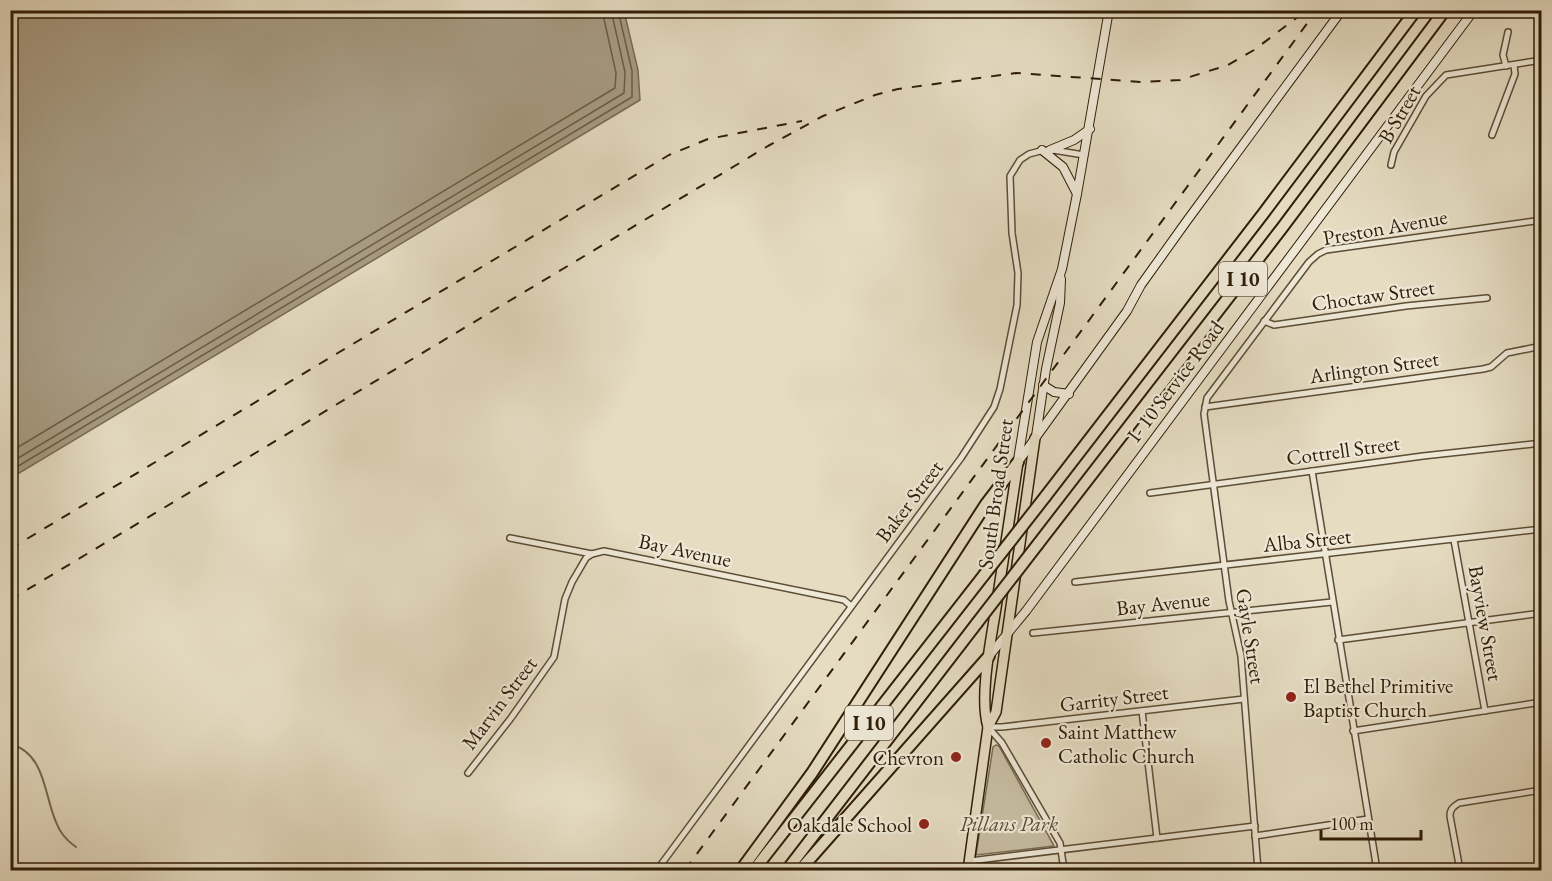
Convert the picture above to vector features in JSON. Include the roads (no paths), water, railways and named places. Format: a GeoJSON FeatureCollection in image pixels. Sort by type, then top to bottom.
{"type":"FeatureCollection","features":[{"type":"Feature","properties":{"kind":"highway","name":"I 10"},"geometry":{"type":"LineString","coordinates":[[754,870],[1256,224],[1416,10]]}},
{"type":"Feature","properties":{"kind":"highway","name":"I 10"},"geometry":{"type":"LineString","coordinates":[[787,870],[1267,247],[1445,10]]}},
{"type":"Feature","properties":{"kind":"highway"},"geometry":{"type":"LineString","coordinates":[[741,870],[812,773],[986,504],[1018,462]]}},
{"type":"Feature","properties":{"kind":"highway"},"geometry":{"type":"LineString","coordinates":[[800,870],[989,656]]}},
{"type":"Feature","properties":{"kind":"main road","name":"South Broad Street"},"geometry":{"type":"LineString","coordinates":[[988,727],[985,717],[985,700],[989,656],[1037,342],[1062,269],[1090,129],[1109,10]]}},
{"type":"Feature","properties":{"kind":"main road"},"geometry":{"type":"LineString","coordinates":[[1018,462],[1127,311],[1141,285],[1179,231],[1342,10]]}},
{"type":"Feature","properties":{"kind":"main road","name":"I- 10 Service Road"},"geometry":{"type":"LineString","coordinates":[[989,656],[1474,10]]}},
{"type":"Feature","properties":{"kind":"main road"},"geometry":{"type":"LineString","coordinates":[[1077,194],[1063,167],[1046,150],[1074,140],[1090,129]]}},
{"type":"Feature","properties":{"kind":"main road","name":"South Broad Street"},"geometry":{"type":"LineString","coordinates":[[969,866],[988,727],[996,712],[1043,385],[1060,303],[1062,269]]}},
{"type":"Feature","properties":{"kind":"main road"},"geometry":{"type":"LineString","coordinates":[[1043,385],[1054,392],[1069,393]]}},
{"type":"Feature","properties":{"kind":"street"},"geometry":{"type":"LineString","coordinates":[[1508,32],[1503,55],[1506,66],[1542,60]]}},
{"type":"Feature","properties":{"kind":"street"},"geometry":{"type":"LineString","coordinates":[[1492,135],[1515,74],[1514,64]]}},
{"type":"Feature","properties":{"kind":"street","name":"B Street"},"geometry":{"type":"LineString","coordinates":[[1390,165],[1394,152],[1426,96],[1439,81],[1453,73],[1506,66]]}},
{"type":"Feature","properties":{"kind":"street"},"geometry":{"type":"LineString","coordinates":[[1046,150],[1084,155]]}},
{"type":"Feature","properties":{"kind":"street","name":"Baker Street"},"geometry":{"type":"LineString","coordinates":[[657,870],[962,458],[994,407],[1000,389],[1018,291],[1011,222],[1010,176],[1020,160],[1029,154],[1046,150]]}},
{"type":"Feature","properties":{"kind":"street","name":"Preston Avenue"},"geometry":{"type":"LineString","coordinates":[[1205,407],[1212,390],[1309,262],[1318,254],[1326,250],[1542,220]]}},
{"type":"Feature","properties":{"kind":"street","name":"Choctaw Street"},"geometry":{"type":"LineString","coordinates":[[1264,321],[1274,325],[1406,306],[1487,298]]}},
{"type":"Feature","properties":{"kind":"street","name":"Arlington Street"},"geometry":{"type":"LineString","coordinates":[[1205,407],[1483,369],[1491,367],[1507,353],[1542,346]]}},
{"type":"Feature","properties":{"kind":"street","name":"Gayle Street"},"geometry":{"type":"LineString","coordinates":[[1205,407],[1204,414],[1224,565],[1241,656],[1258,870]]}},
{"type":"Feature","properties":{"kind":"street","name":"Cottrell Street"},"geometry":{"type":"LineString","coordinates":[[1150,493],[1542,442]]}},
{"type":"Feature","properties":{"kind":"street"},"geometry":{"type":"LineString","coordinates":[[1312,471],[1377,870]]}},
{"type":"Feature","properties":{"kind":"street","name":"Alba Street"},"geometry":{"type":"LineString","coordinates":[[1075,582],[1542,529]]}},
{"type":"Feature","properties":{"kind":"street","name":"Bay Avenue"},"geometry":{"type":"LineString","coordinates":[[510,538],[592,554],[604,550],[844,600],[851,606]]}},
{"type":"Feature","properties":{"kind":"street","name":"Bayview Street"},"geometry":{"type":"LineString","coordinates":[[1454,540],[1485,711]]}},
{"type":"Feature","properties":{"kind":"street","name":"Marvin Street"},"geometry":{"type":"LineString","coordinates":[[468,772],[511,718],[554,657],[565,599],[586,558],[592,554]]}},
{"type":"Feature","properties":{"kind":"street","name":"Bay Avenue"},"geometry":{"type":"LineString","coordinates":[[1033,633],[1332,602]]}},
{"type":"Feature","properties":{"kind":"street"},"geometry":{"type":"LineString","coordinates":[[1338,640],[1542,613]]}},
{"type":"Feature","properties":{"kind":"street","name":"Garrity Street"},"geometry":{"type":"LineString","coordinates":[[988,727],[1244,699]]}},
{"type":"Feature","properties":{"kind":"street"},"geometry":{"type":"LineString","coordinates":[[1353,731],[1542,702]]}},
{"type":"Feature","properties":{"kind":"street"},"geometry":{"type":"LineString","coordinates":[[1142,711],[1157,838]]}},
{"type":"Feature","properties":{"kind":"street"},"geometry":{"type":"LineString","coordinates":[[988,727],[1002,743],[1060,843],[1064,870]]}},
{"type":"Feature","properties":{"kind":"street"},"geometry":{"type":"LineString","coordinates":[[1460,870],[1450,810],[1459,803],[1542,790]]}},
{"type":"Feature","properties":{"kind":"street"},"geometry":{"type":"LineString","coordinates":[[1255,836],[1368,819]]}},
{"type":"Feature","properties":{"kind":"street"},"geometry":{"type":"LineString","coordinates":[[969,866],[1061,849],[1254,826]]}},
{"type":"Feature","properties":{"kind":"water"},"geometry":{"type":"Polygon","coordinates":[[[11,10],[624,11],[638,70],[640,100],[11,478],[11,10]]]}},
{"type":"Feature","properties":{"kind":"waterway"},"geometry":{"type":"LineString","coordinates":[[10,744],[31,756],[42,777],[58,826],[64,836],[76,847]]}},
{"type":"Feature","properties":{"kind":"railway"},"geometry":{"type":"LineString","coordinates":[[10,600],[768,146],[823,116],[875,95],[898,89],[1016,73],[1142,82],[1180,80],[1228,65],[1254,50],[1307,10]]}},
{"type":"Feature","properties":{"kind":"railway"},"geometry":{"type":"LineString","coordinates":[[685,870],[1317,10]]}},
{"type":"Feature","properties":{"kind":"railway"},"geometry":{"type":"LineString","coordinates":[[10,549],[669,155],[708,139],[802,121]]}},
{"type":"Feature","properties":{"kind":"place","name":"El Bethel Primitive Baptist Church"},"geometry":{"type":"Point","coordinates":[1291,697]}},
{"type":"Feature","properties":{"kind":"place","name":"Saint Matthew Catholic Church"},"geometry":{"type":"Point","coordinates":[1046,743]}},
{"type":"Feature","properties":{"kind":"place","name":"Chevron"},"geometry":{"type":"Point","coordinates":[956,757]}},
{"type":"Feature","properties":{"kind":"place","name":"Oakdale School"},"geometry":{"type":"Point","coordinates":[924,824]}},
{"type":"Feature","properties":{"kind":"park label","name":"Pillans Park"},"geometry":{"type":"Point","coordinates":[1009,823]}}]}
